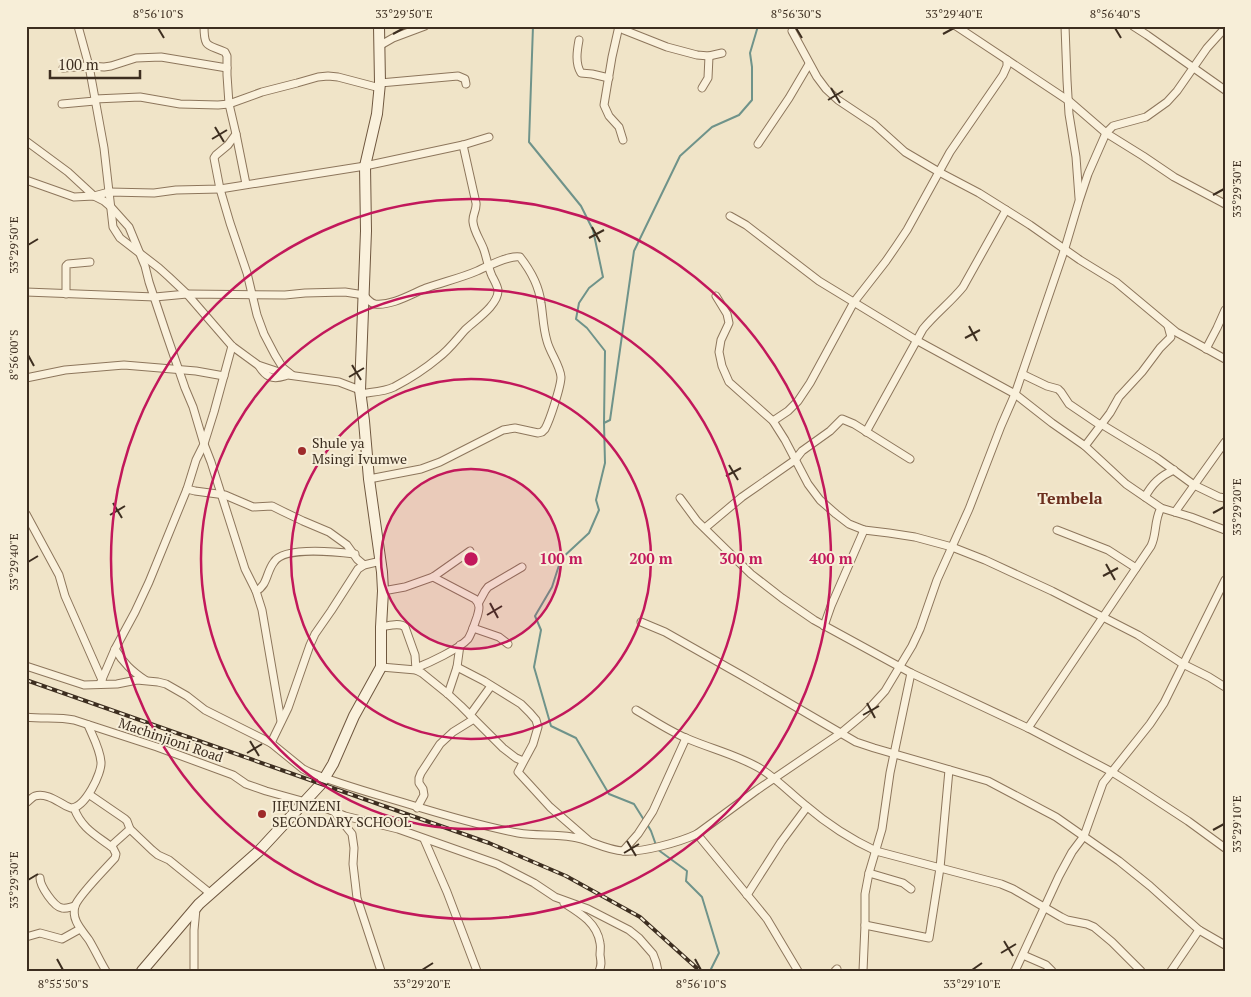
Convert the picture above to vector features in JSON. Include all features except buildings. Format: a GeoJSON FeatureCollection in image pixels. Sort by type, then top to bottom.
{"type":"FeatureCollection","features":[{"type":"Feature","properties":{"kind":"street"},"geometry":{"type":"LineString","coordinates":[[78,26],[89,66],[104,148],[115,232],[124,243],[159,268],[187,294],[232,346],[258,365],[290,376],[339,382],[360,392],[391,388],[428,366],[447,350],[493,302],[498,290],[474,226],[473,218],[477,208],[463,145]]}},
{"type":"Feature","properties":{"kind":"street"},"geometry":{"type":"LineString","coordinates":[[204,26],[206,41],[209,46],[225,52],[227,56],[229,104],[246,184]]}},
{"type":"Feature","properties":{"kind":"street"},"geometry":{"type":"LineString","coordinates":[[142,971],[197,906],[259,852],[325,778],[354,716],[381,667],[383,591],[360,392],[361,323],[366,231],[365,166],[377,114],[380,86],[379,26]]}},
{"type":"Feature","properties":{"kind":"street"},"geometry":{"type":"LineString","coordinates":[[379,46],[393,38],[425,26]]}},
{"type":"Feature","properties":{"kind":"street"},"geometry":{"type":"LineString","coordinates":[[623,140],[619,127],[609,116],[604,105],[618,26],[624,30],[697,55],[709,56],[722,53]]}},
{"type":"Feature","properties":{"kind":"street"},"geometry":{"type":"LineString","coordinates":[[956,26],[1069,101],[1106,133],[1174,177],[1225,204]]}},
{"type":"Feature","properties":{"kind":"street"},"geometry":{"type":"LineString","coordinates":[[1065,26],[1066,80],[1076,157],[1079,201]]}},
{"type":"Feature","properties":{"kind":"street"},"geometry":{"type":"LineString","coordinates":[[1133,26],[1225,90]]}},
{"type":"Feature","properties":{"kind":"street"},"geometry":{"type":"LineString","coordinates":[[1147,35],[1148,26]]}},
{"type":"Feature","properties":{"kind":"street"},"geometry":{"type":"LineString","coordinates":[[26,666],[90,685],[101,682],[117,684],[137,680],[158,682],[174,688],[190,697],[205,710],[271,743],[303,769],[325,778],[455,819],[538,836],[572,837],[623,851],[688,839],[840,733],[865,713],[886,691],[920,629],[937,580],[1015,394],[1088,174],[1106,133],[1113,126],[1146,116],[1163,105],[1177,91],[1207,48],[1225,28]]}},
{"type":"Feature","properties":{"kind":"street"},"geometry":{"type":"LineString","coordinates":[[792,31],[809,64],[826,89],[838,100],[874,124],[905,152],[1006,210],[1116,282],[1168,326],[1225,359]]}},
{"type":"Feature","properties":{"kind":"street"},"geometry":{"type":"LineString","coordinates":[[579,40],[577,57],[580,73],[609,78]]}},
{"type":"Feature","properties":{"kind":"street"},"geometry":{"type":"LineString","coordinates":[[702,88],[708,78],[709,56]]}},
{"type":"Feature","properties":{"kind":"street"},"geometry":{"type":"LineString","coordinates":[[63,68],[104,67],[136,58],[161,57],[227,68]]}},
{"type":"Feature","properties":{"kind":"street"},"geometry":{"type":"LineString","coordinates":[[773,421],[798,401],[810,383],[854,302],[897,245],[950,152],[1003,75],[1007,66],[1007,60]]}},
{"type":"Feature","properties":{"kind":"street"},"geometry":{"type":"LineString","coordinates":[[758,144],[809,64]]}},
{"type":"Feature","properties":{"kind":"street"},"geometry":{"type":"LineString","coordinates":[[62,104],[140,97],[180,104],[209,106],[229,104],[262,92],[328,76],[380,86],[458,76],[464,79],[466,84]]}},
{"type":"Feature","properties":{"kind":"street"},"geometry":{"type":"LineString","coordinates":[[236,134],[228,145],[214,158],[220,189],[247,273],[251,295],[262,329],[275,355],[290,376]]}},
{"type":"Feature","properties":{"kind":"street"},"geometry":{"type":"LineString","coordinates":[[26,180],[74,197],[94,196],[109,192],[220,189],[365,166],[463,145],[489,137]]}},
{"type":"Feature","properties":{"kind":"street"},"geometry":{"type":"LineString","coordinates":[[26,141],[68,172],[94,196],[111,207],[129,227],[141,254],[249,579],[256,591],[262,610],[281,722]]}},
{"type":"Feature","properties":{"kind":"street"},"geometry":{"type":"LineString","coordinates":[[866,432],[923,328],[963,287],[1006,210]]}},
{"type":"Feature","properties":{"kind":"street"},"geometry":{"type":"LineString","coordinates":[[730,216],[746,225],[819,282],[916,340],[1015,394],[1085,446],[1126,484],[1160,508],[1225,530]]}},
{"type":"Feature","properties":{"kind":"street"},"geometry":{"type":"LineString","coordinates":[[26,292],[155,297],[187,294],[251,295],[345,292],[364,295],[369,302],[382,304],[469,275],[509,258],[520,257],[534,278],[538,289],[545,335],[561,377],[545,429],[538,433],[515,428],[503,430],[440,462],[421,469],[369,479]]}},
{"type":"Feature","properties":{"kind":"street"},"geometry":{"type":"LineString","coordinates":[[66,294],[66,266],[71,263],[90,262]]}},
{"type":"Feature","properties":{"kind":"street"},"geometry":{"type":"LineString","coordinates":[[716,296],[727,314],[729,323],[721,340],[719,352],[722,366],[729,382],[773,421],[808,484],[820,500],[849,524],[864,530],[915,537],[952,547],[1020,576],[1103,616],[1225,687]]}},
{"type":"Feature","properties":{"kind":"street"},"geometry":{"type":"LineString","coordinates":[[1206,349],[1225,310]]}},
{"type":"Feature","properties":{"kind":"street"},"geometry":{"type":"LineString","coordinates":[[1168,326],[1171,337]]}},
{"type":"Feature","properties":{"kind":"street"},"geometry":{"type":"LineString","coordinates":[[1085,446],[1122,392],[1142,372],[1154,356],[1171,337],[1183,336]]}},
{"type":"Feature","properties":{"kind":"street"},"geometry":{"type":"LineString","coordinates":[[101,682],[115,649],[149,582],[187,489],[196,460],[204,444],[232,346]]}},
{"type":"Feature","properties":{"kind":"street"},"geometry":{"type":"LineString","coordinates":[[26,378],[65,370],[124,365],[196,371],[224,376]]}},
{"type":"Feature","properties":{"kind":"street"},"geometry":{"type":"LineString","coordinates":[[1022,374],[1058,389],[1069,404],[1100,425],[1137,445],[1194,485],[1225,498]]}},
{"type":"Feature","properties":{"kind":"street"},"geometry":{"type":"LineString","coordinates":[[705,528],[742,497],[795,460],[802,451],[830,431],[842,419],[910,459]]}},
{"type":"Feature","properties":{"kind":"street"},"geometry":{"type":"LineString","coordinates":[[1175,512],[1225,442]]}},
{"type":"Feature","properties":{"kind":"street"},"geometry":{"type":"LineString","coordinates":[[1146,497],[1156,481],[1164,474],[1174,470]]}},
{"type":"Feature","properties":{"kind":"street"},"geometry":{"type":"LineString","coordinates":[[187,489],[225,495],[253,507],[272,506],[329,532],[347,545],[364,565]]}},
{"type":"Feature","properties":{"kind":"street"},"geometry":{"type":"LineString","coordinates":[[680,498],[689,511],[751,574],[824,626],[911,673],[1028,728],[1112,772],[1188,821],[1225,848]]}},
{"type":"Feature","properties":{"kind":"street"},"geometry":{"type":"LineString","coordinates":[[1028,728],[1154,541],[1156,520],[1160,508]]}},
{"type":"Feature","properties":{"kind":"street"},"geometry":{"type":"LineString","coordinates":[[26,514],[59,575],[65,596],[101,682]]}},
{"type":"Feature","properties":{"kind":"street"},"geometry":{"type":"LineString","coordinates":[[824,626],[864,530]]}},
{"type":"Feature","properties":{"kind":"street"},"geometry":{"type":"LineString","coordinates":[[1057,530],[1108,550],[1136,568]]}},
{"type":"Feature","properties":{"kind":"street"},"geometry":{"type":"LineString","coordinates":[[383,591],[405,587],[433,577],[470,550]]}},
{"type":"Feature","properties":{"kind":"street"},"geometry":{"type":"LineString","coordinates":[[256,591],[263,587],[273,562],[283,555],[313,551],[354,554]]}},
{"type":"Feature","properties":{"kind":"street"},"geometry":{"type":"LineString","coordinates":[[271,743],[288,708],[315,634],[332,612],[358,568],[380,561]]}},
{"type":"Feature","properties":{"kind":"street"},"geometry":{"type":"LineString","coordinates":[[381,667],[416,669],[460,645],[469,637],[480,607],[479,602],[485,590],[522,567]]}},
{"type":"Feature","properties":{"kind":"street"},"geometry":{"type":"LineString","coordinates":[[433,577],[479,602]]}},
{"type":"Feature","properties":{"kind":"street"},"geometry":{"type":"LineString","coordinates":[[1015,971],[1066,863],[1084,836],[1103,783],[1157,715],[1225,580]]}},
{"type":"Feature","properties":{"kind":"street"},"geometry":{"type":"LineString","coordinates":[[641,622],[665,632],[856,742],[988,781],[1056,817],[1119,861],[1199,930],[1225,945]]}},
{"type":"Feature","properties":{"kind":"street"},"geometry":{"type":"LineString","coordinates":[[382,627],[397,624],[405,627],[415,655],[416,669],[448,694],[503,748],[523,761]]}},
{"type":"Feature","properties":{"kind":"street"},"geometry":{"type":"LineString","coordinates":[[473,628],[499,637],[508,644]]}},
{"type":"Feature","properties":{"kind":"street"},"geometry":{"type":"LineString","coordinates":[[448,694],[457,667],[460,645]]}},
{"type":"Feature","properties":{"kind":"street"},"geometry":{"type":"LineString","coordinates":[[115,649],[120,659],[145,680]]}},
{"type":"Feature","properties":{"kind":"street"},"geometry":{"type":"LineString","coordinates":[[457,667],[521,704],[536,720],[538,726],[537,734],[518,770],[520,775],[550,807],[589,841]]}},
{"type":"Feature","properties":{"kind":"street"},"geometry":{"type":"LineString","coordinates":[[862,971],[865,894],[882,829],[890,773],[911,673]]}},
{"type":"Feature","properties":{"kind":"street"},"geometry":{"type":"LineString","coordinates":[[417,808],[424,795],[418,778],[421,772],[440,744],[472,717],[491,686]]}},
{"type":"Feature","properties":{"kind":"street"},"geometry":{"type":"LineString","coordinates":[[636,710],[686,738],[746,761],[762,770],[807,807],[853,839],[876,851],[1000,884],[1025,895],[1067,920],[1094,927],[1141,971]]}},
{"type":"Feature","properties":{"kind":"street","name":"Machinjioni Road"},"geometry":{"type":"LineString","coordinates":[[26,717],[74,720],[157,747],[233,775],[246,784],[266,791],[345,816],[398,829],[497,864],[534,882],[555,897]]}},
{"type":"Feature","properties":{"kind":"street"},"geometry":{"type":"LineString","coordinates":[[26,803],[35,796],[39,796],[51,798],[70,808],[74,808],[90,795],[102,764],[99,748],[88,725]]}},
{"type":"Feature","properties":{"kind":"street"},"geometry":{"type":"LineString","coordinates":[[623,851],[638,834],[653,811],[686,738]]}},
{"type":"Feature","properties":{"kind":"street"},"geometry":{"type":"LineString","coordinates":[[865,925],[929,938],[940,868],[949,770]]}},
{"type":"Feature","properties":{"kind":"street"},"geometry":{"type":"LineString","coordinates":[[90,795],[125,819],[130,829],[152,850],[168,860],[211,894]]}},
{"type":"Feature","properties":{"kind":"street"},"geometry":{"type":"LineString","coordinates":[[747,895],[781,842],[807,807]]}},
{"type":"Feature","properties":{"kind":"street"},"geometry":{"type":"LineString","coordinates":[[74,808],[78,818],[86,828],[115,851],[115,858],[81,896],[75,906],[76,920],[80,929],[88,939],[106,971]]}},
{"type":"Feature","properties":{"kind":"street"},"geometry":{"type":"LineString","coordinates":[[334,811],[352,834],[354,848],[353,864],[358,898],[381,971]]}},
{"type":"Feature","properties":{"kind":"street"},"geometry":{"type":"LineString","coordinates":[[111,846],[130,829]]}},
{"type":"Feature","properties":{"kind":"street"},"geometry":{"type":"LineString","coordinates":[[697,834],[767,919],[798,971]]}},
{"type":"Feature","properties":{"kind":"street"},"geometry":{"type":"LineString","coordinates":[[424,839],[447,892],[477,971]]}},
{"type":"Feature","properties":{"kind":"street"},"geometry":{"type":"LineString","coordinates":[[869,873],[903,883],[911,889]]}},
{"type":"Feature","properties":{"kind":"street"},"geometry":{"type":"LineString","coordinates":[[40,878],[42,888],[58,907],[65,909],[75,906]]}},
{"type":"Feature","properties":{"kind":"street"},"geometry":{"type":"LineString","coordinates":[[555,897],[595,927],[601,944],[601,967],[599,971]]}},
{"type":"Feature","properties":{"kind":"street"},"geometry":{"type":"LineString","coordinates":[[555,897],[588,909],[629,930],[653,954],[658,971]]}},
{"type":"Feature","properties":{"kind":"street"},"geometry":{"type":"LineString","coordinates":[[194,971],[194,930],[197,906]]}},
{"type":"Feature","properties":{"kind":"street"},"geometry":{"type":"LineString","coordinates":[[26,937],[40,933],[62,939],[80,929]]}},
{"type":"Feature","properties":{"kind":"street"},"geometry":{"type":"LineString","coordinates":[[1171,971],[1199,930]]}},
{"type":"Feature","properties":{"kind":"street"},"geometry":{"type":"LineString","coordinates":[[1023,955],[1046,965],[1052,971]]}},
{"type":"Feature","properties":{"kind":"waterway"},"geometry":{"type":"LineString","coordinates":[[533,26],[529,142],[581,206],[593,230],[603,277],[589,288],[579,303],[576,319],[587,328],[605,351],[605,463],[596,500],[599,510],[589,533],[561,559],[552,587],[535,616],[541,630],[534,667],[551,726],[576,738],[609,794],[634,804],[644,820]]}},
{"type":"Feature","properties":{"kind":"waterway"},"geometry":{"type":"LineString","coordinates":[[604,423],[610,420],[634,251],[680,156],[712,127],[739,115],[752,100],[750,53],[758,26]]}},
{"type":"Feature","properties":{"kind":"waterway"},"geometry":{"type":"LineString","coordinates":[[647,824],[656,845]]}},
{"type":"Feature","properties":{"kind":"waterway"},"geometry":{"type":"LineString","coordinates":[[657,849],[687,871],[686,881],[702,897],[719,953],[710,971]]}},
{"type":"Feature","properties":{"kind":"railway"},"geometry":{"type":"LineString","coordinates":[[26,680],[489,843],[566,876],[640,917],[700,971]]}},
{"type":"Feature","properties":{"kind":"place","name":"Shule ya Msingi Ivumwe"},"geometry":{"type":"Point","coordinates":[302,451]}},
{"type":"Feature","properties":{"kind":"place","name":"JIFUNZENI SECONDARY SCHOOL"},"geometry":{"type":"Point","coordinates":[262,814]}},
{"type":"Feature","properties":{"kind":"district","name":"Tembela"},"geometry":{"type":"Point","coordinates":[1070,498]}}]}
